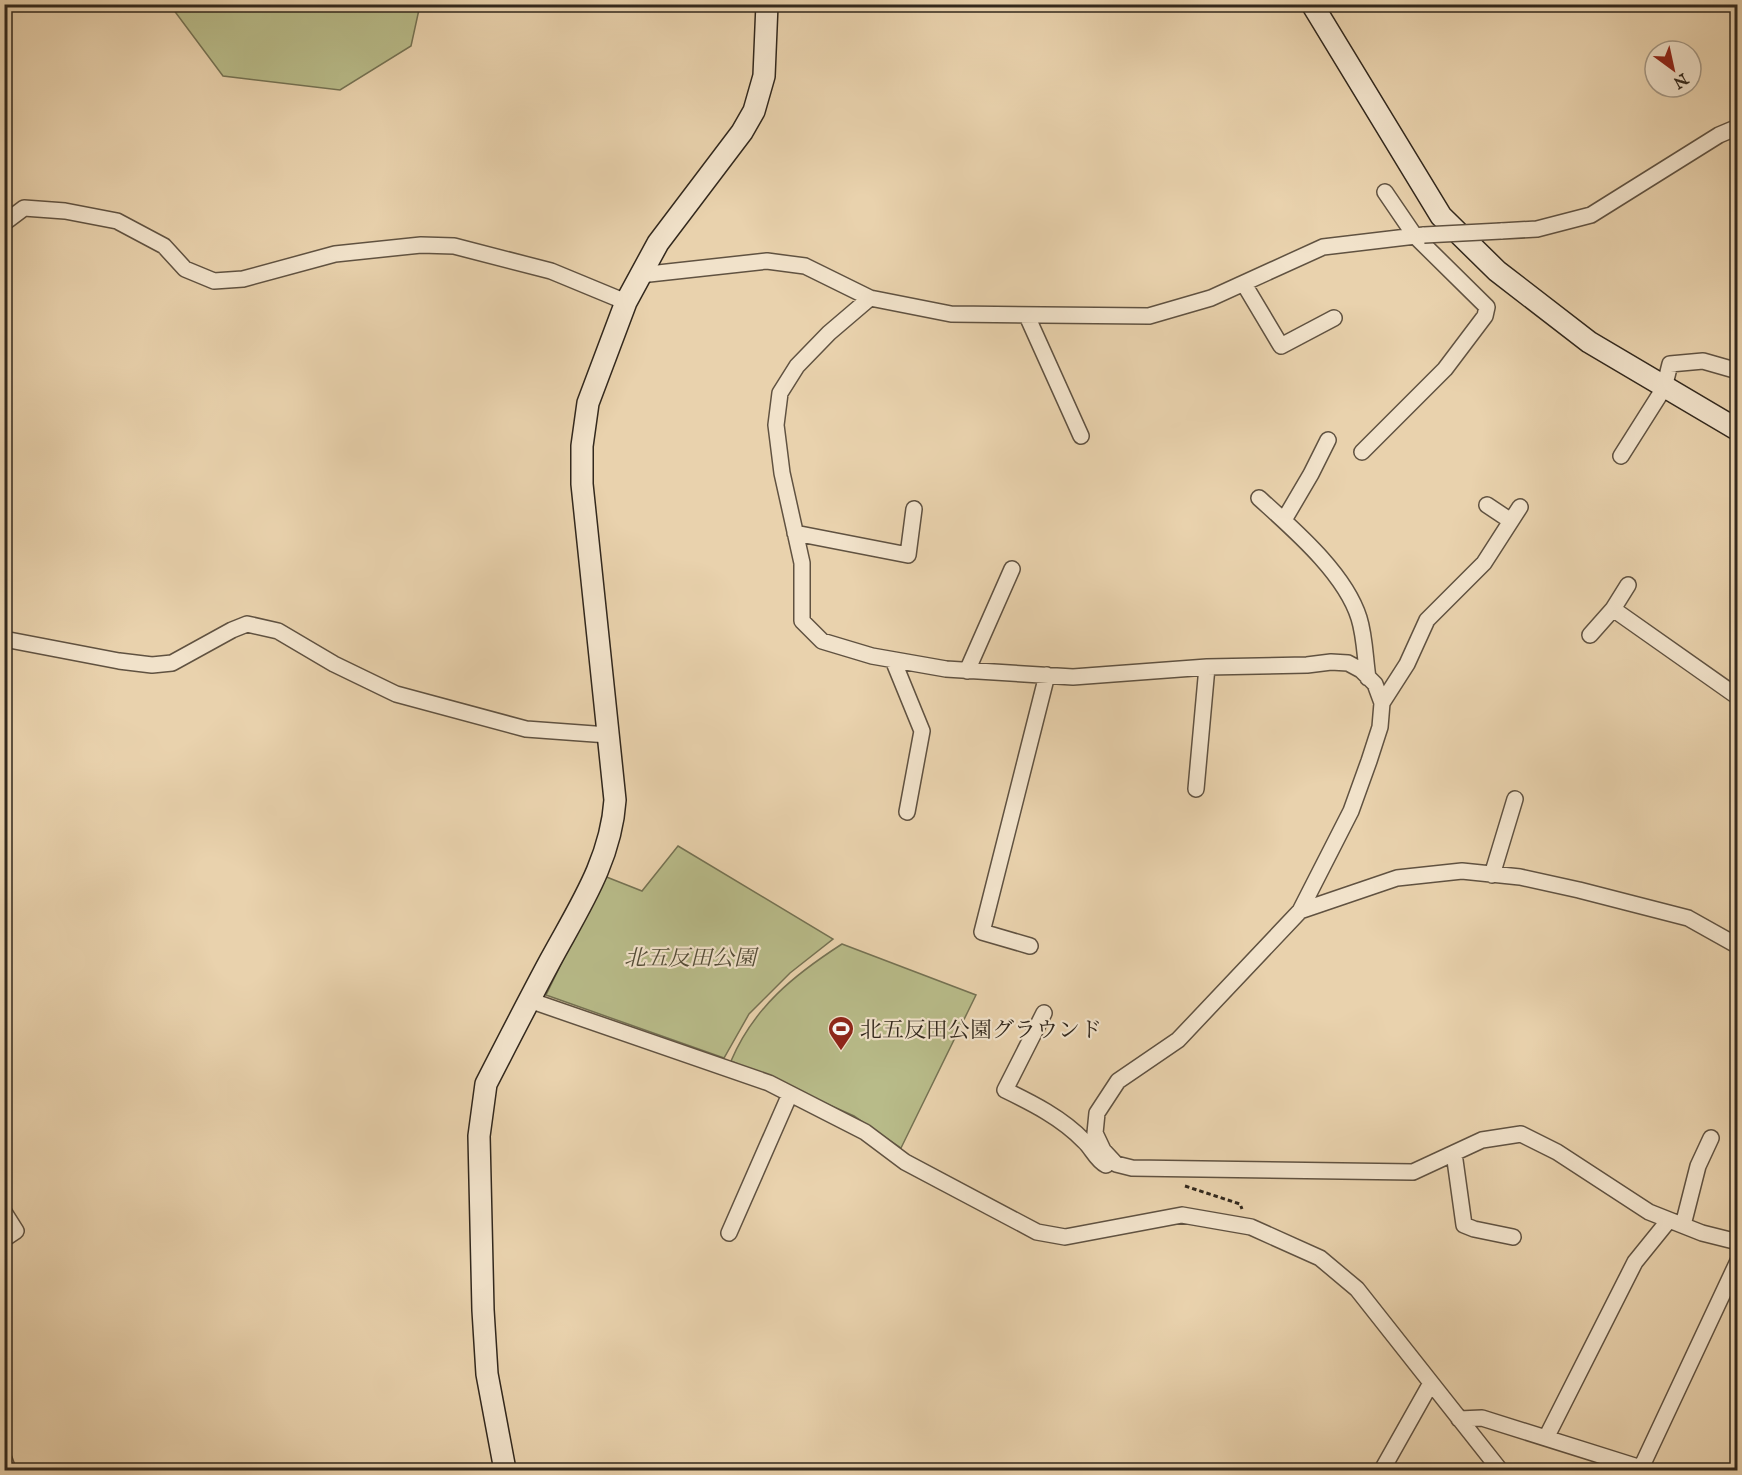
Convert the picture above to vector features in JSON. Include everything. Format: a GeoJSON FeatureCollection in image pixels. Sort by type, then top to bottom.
{"type":"FeatureCollection","features":[{"type":"Feature","properties":{"kind":"street"},"geometry":{"type":"LineString","coordinates":[[506,1470],[487,1374],[483,1310],[479,1136],[486,1084],[589,890],[606,851],[613,825],[615,800],[582,484],[582,446],[588,403],[626,302],[657,243],[742,132],[754,111],[764,76],[767,4]]}},
{"type":"Feature","properties":{"kind":"street"},"geometry":{"type":"LineString","coordinates":[[1312,4],[1441,216],[1497,271],[1589,342],[1737,430]]}},
{"type":"Feature","properties":{"kind":"street"},"geometry":{"type":"LineString","coordinates":[[640,275],[767,261],[805,266],[870,298],[951,314],[1149,316],[1211,298],[1323,247],[1420,236],[1537,229],[1591,215],[1737,126]]}},
{"type":"Feature","properties":{"kind":"street"},"geometry":{"type":"LineString","coordinates":[[1362,452],[1445,369],[1485,316],[1487,307],[1420,236],[1385,192]]}},
{"type":"Feature","properties":{"kind":"street"},"geometry":{"type":"LineString","coordinates":[[4,223],[24,208],[65,211],[117,221],[164,246],[185,269],[214,281],[243,279],[335,254],[421,245],[454,246],[551,271],[626,302]]}},
{"type":"Feature","properties":{"kind":"street"},"geometry":{"type":"LineString","coordinates":[[1244,284],[1281,346],[1334,318]]}},
{"type":"Feature","properties":{"kind":"street"},"geometry":{"type":"LineString","coordinates":[[870,298],[829,333],[797,366],[780,393],[776,425],[782,473],[802,563],[802,621],[822,641],[861,653],[946,669],[1074,677],[1207,667],[1348,663],[1361,670],[1375,684],[1382,704],[1380,727],[1351,811],[1300,911],[1178,1040],[1118,1081],[1097,1113],[1095,1132],[1103,1150],[1116,1164],[1126,1166],[1413,1172],[1482,1140],[1521,1134],[1557,1152],[1649,1212],[1702,1233],[1737,1242]]}},
{"type":"Feature","properties":{"kind":"street"},"geometry":{"type":"LineString","coordinates":[[1027,316],[1081,436]]}},
{"type":"Feature","properties":{"kind":"street"},"geometry":{"type":"LineString","coordinates":[[1621,456],[1664,388],[1670,364],[1703,361],[1737,370]]}},
{"type":"Feature","properties":{"kind":"street"},"geometry":{"type":"LineString","coordinates":[[1284,520],[1328,440]]}},
{"type":"Feature","properties":{"kind":"street"},"geometry":{"type":"LineString","coordinates":[[1259,498],[1284,520],[1345,587],[1359,619],[1368,678]]}},
{"type":"Feature","properties":{"kind":"street"},"geometry":{"type":"LineString","coordinates":[[1487,505],[1511,521]]}},
{"type":"Feature","properties":{"kind":"street"},"geometry":{"type":"LineString","coordinates":[[1382,704],[1407,664],[1426,620],[1484,563],[1520,507]]}},
{"type":"Feature","properties":{"kind":"street"},"geometry":{"type":"LineString","coordinates":[[795,533],[908,555],[914,509]]}},
{"type":"Feature","properties":{"kind":"street"},"geometry":{"type":"LineString","coordinates":[[967,670],[1012,569]]}},
{"type":"Feature","properties":{"kind":"street"},"geometry":{"type":"LineString","coordinates":[[1590,635],[1613,609],[1628,585]]}},
{"type":"Feature","properties":{"kind":"street"},"geometry":{"type":"LineString","coordinates":[[1613,609],[1737,696]]}},
{"type":"Feature","properties":{"kind":"street"},"geometry":{"type":"LineString","coordinates":[[4,639],[119,661],[172,663],[247,624],[278,631],[334,664],[396,694],[526,729],[608,735]]}},
{"type":"Feature","properties":{"kind":"street"},"geometry":{"type":"LineString","coordinates":[[893,660],[922,731],[907,812]]}},
{"type":"Feature","properties":{"kind":"street"},"geometry":{"type":"LineString","coordinates":[[1196,789],[1207,667]]}},
{"type":"Feature","properties":{"kind":"street"},"geometry":{"type":"LineString","coordinates":[[1030,946],[982,932],[1047,675]]}},
{"type":"Feature","properties":{"kind":"street"},"geometry":{"type":"LineString","coordinates":[[1492,875],[1515,799]]}},
{"type":"Feature","properties":{"kind":"street"},"geometry":{"type":"LineString","coordinates":[[1300,911],[1397,878],[1462,872],[1520,878],[1580,890],[1689,918],[1737,946]]}},
{"type":"Feature","properties":{"kind":"street"},"geometry":{"type":"LineString","coordinates":[[530,1000],[769,1083],[865,1132],[905,1162],[1037,1232],[1065,1237],[1182,1215],[1251,1227],[1320,1258],[1356,1288],[1499,1470]]}},
{"type":"Feature","properties":{"kind":"street"},"geometry":{"type":"LineString","coordinates":[[1044,1013],[1005,1089],[1043,1109],[1084,1140],[1101,1163],[1120,1172],[1126,1166]]}},
{"type":"Feature","properties":{"kind":"street"},"geometry":{"type":"LineString","coordinates":[[729,1233],[790,1094]]}},
{"type":"Feature","properties":{"kind":"street"},"geometry":{"type":"LineString","coordinates":[[1546,1438],[1635,1262],[1676,1223],[1698,1166],[1712,1138]]}},
{"type":"Feature","properties":{"kind":"street"},"geometry":{"type":"LineString","coordinates":[[1454,1153],[1464,1225],[1513,1237]]}},
{"type":"Feature","properties":{"kind":"street"},"geometry":{"type":"LineString","coordinates":[[4,1212],[16,1231],[4,1239]]}},
{"type":"Feature","properties":{"kind":"street"},"geometry":{"type":"LineString","coordinates":[[1459,1419],[1482,1418],[1641,1468],[1737,1262]]}},
{"type":"Feature","properties":{"kind":"street"},"geometry":{"type":"LineString","coordinates":[[1382,1470],[1431,1383]]}},
{"type":"Feature","properties":{"kind":"street"},"geometry":{"type":"LineString","coordinates":[[4,1459],[8,1470]]}},
{"type":"Feature","properties":{"kind":"path"},"geometry":{"type":"LineString","coordinates":[[1175,1182],[1240,1204],[1251,1227]]}},
{"type":"Feature","properties":{"kind":"green space"},"geometry":{"type":"Polygon","coordinates":[[[170,5],[420,5],[411,46],[340,90],[223,76],[170,5]]]}},
{"type":"Feature","properties":{"kind":"green space","name":"北五反田公園"},"geometry":{"type":"Polygon","coordinates":[[[678,846],[833,939],[790,973],[749,1014],[724,1058],[546,995],[604,876],[642,891],[678,846]]]}},
{"type":"Feature","properties":{"kind":"green space","name":"北五反田公園グラウンド"},"geometry":{"type":"Polygon","coordinates":[[[842,944],[976,995],[901,1148],[854,1116],[731,1061],[751,1024],[777,994],[792,980],[842,944]]]}},
{"type":"Feature","properties":{"kind":"place","name":"北五反田公園グラウンド"},"geometry":{"type":"Point","coordinates":[841,1052]}}]}
